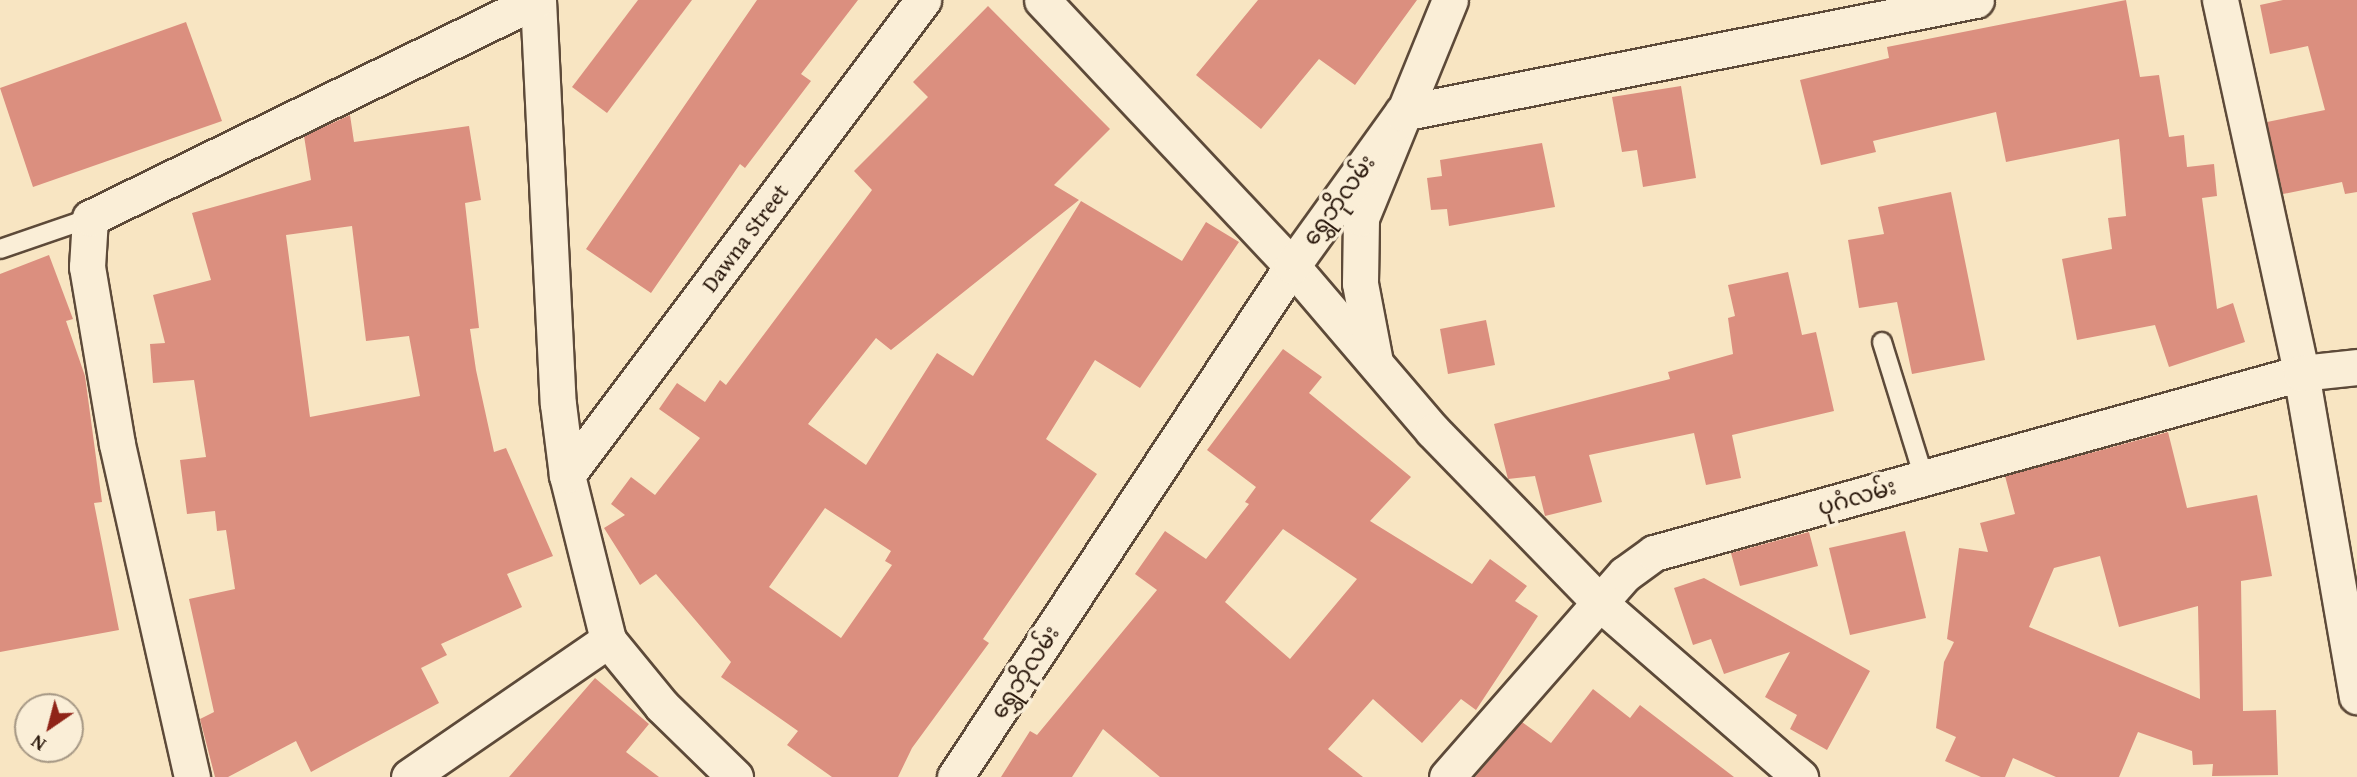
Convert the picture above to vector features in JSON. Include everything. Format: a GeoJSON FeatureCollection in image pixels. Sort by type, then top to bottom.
{"type":"FeatureCollection","features":[{"type":"Feature","properties":{"kind":"street"},"geometry":{"type":"LineString","coordinates":[[192,777],[117,444],[87,267],[90,218],[537,0],[558,404],[567,475],[608,640],[662,706],[735,777]]}},
{"type":"Feature","properties":{"kind":"street","name":"Dawna Street"},"geometry":{"type":"LineString","coordinates":[[567,475],[923,0]]}},
{"type":"Feature","properties":{"kind":"street"},"geometry":{"type":"LineString","coordinates":[[1042,0],[1292,266],[1375,364],[1601,604],[1800,777]]}},
{"type":"Feature","properties":{"kind":"street"},"geometry":{"type":"LineString","coordinates":[[1375,364],[1360,284],[1361,218],[1450,0]]}},
{"type":"Feature","properties":{"kind":"street"},"geometry":{"type":"LineString","coordinates":[[1402,113],[1976,0]]}},
{"type":"Feature","properties":{"kind":"street"},"geometry":{"type":"LineString","coordinates":[[2220,0],[2301,373],[2357,696]]}},
{"type":"Feature","properties":{"kind":"street","name":"ရွှေဘိုလမ်း"},"geometry":{"type":"LineString","coordinates":[[956,777],[1292,266],[1402,113]]}},
{"type":"Feature","properties":{"kind":"street","name":"ပုဂံလမ်း"},"geometry":{"type":"LineString","coordinates":[[1447,777],[1625,574],[1654,553],[2301,373],[2357,368]]}},
{"type":"Feature","properties":{"kind":"street"},"geometry":{"type":"LineString","coordinates":[[409,777],[608,640]]}},
{"type":"Feature","properties":{"kind":"lane"},"geometry":{"type":"LineString","coordinates":[[0,249],[90,218]]}},
{"type":"Feature","properties":{"kind":"lane"},"geometry":{"type":"LineString","coordinates":[[1882,342],[1924,478]]}},
{"type":"Feature","properties":{"kind":"building"},"geometry":{"type":"Polygon","coordinates":[[[638,0],[692,0],[607,113],[572,87],[638,0]]]}},
{"type":"Feature","properties":{"kind":"building"},"geometry":{"type":"Polygon","coordinates":[[[757,0],[858,0],[801,74],[811,81],[745,168],[740,164],[651,293],[586,249],[757,0]]]}},
{"type":"Feature","properties":{"kind":"building"},"geometry":{"type":"Polygon","coordinates":[[[1258,0],[1417,0],[1355,85],[1319,59],[1261,129],[1196,75],[1258,0]]]}},
{"type":"Feature","properties":{"kind":"building"},"geometry":{"type":"Polygon","coordinates":[[[2126,0],[2140,77],[2159,75],[2169,137],[2184,135],[2187,167],[2214,164],[2217,196],[2202,198],[2217,309],[2233,303],[2245,342],[2169,367],[2155,325],[2077,340],[2062,259],[2112,249],[2108,218],[2126,216],[2119,139],[2006,162],[1996,112],[1873,141],[1876,152],[1821,165],[1800,80],[1889,58],[1887,47],[2126,0]]]}},
{"type":"Feature","properties":{"kind":"building"},"geometry":{"type":"Polygon","coordinates":[[[2283,0],[2357,0],[2357,192],[2345,194],[2342,182],[2283,194],[2267,122],[2325,110],[2308,46],[2270,54],[2260,5],[2283,0]]]}},
{"type":"Feature","properties":{"kind":"building"},"geometry":{"type":"Polygon","coordinates":[[[988,6],[1110,129],[1054,185],[1079,200],[891,350],[876,338],[808,424],[866,465],[937,353],[973,376],[1081,201],[1182,261],[1206,222],[1239,242],[1140,388],[1095,360],[1046,439],[1097,474],[983,639],[989,643],[912,748],[898,777],[832,777],[787,745],[798,731],[721,677],[731,662],[656,574],[640,585],[604,528],[625,515],[611,504],[631,477],[655,495],[700,438],[659,409],[677,383],[705,402],[720,380],[726,385],[872,190],[854,171],[928,97],[913,82],[988,6]],[[825,508],[769,587],[841,638],[892,565],[885,561],[891,551],[825,508]]]}},
{"type":"Feature","properties":{"kind":"building"},"geometry":{"type":"Polygon","coordinates":[[[186,22],[222,121],[33,187],[0,88],[186,22]]]}},
{"type":"Feature","properties":{"kind":"building"},"geometry":{"type":"Polygon","coordinates":[[[1681,86],[1696,178],[1643,187],[1637,150],[1622,152],[1612,97],[1681,86]]]}},
{"type":"Feature","properties":{"kind":"building"},"geometry":{"type":"Polygon","coordinates":[[[350,115],[354,142],[469,126],[481,200],[465,203],[479,328],[470,329],[476,370],[494,452],[506,448],[553,556],[507,574],[522,607],[441,644],[447,655],[421,668],[439,703],[311,772],[296,741],[228,777],[215,777],[200,719],[214,712],[189,599],[235,589],[226,530],[217,531],[215,511],[187,514],[180,460],[206,457],[194,380],[153,383],[150,344],[165,343],[153,295],[211,280],[192,213],[311,180],[304,136],[350,115]],[[352,226],[286,235],[310,417],[420,396],[409,336],[366,341],[352,226]]]}},
{"type":"Feature","properties":{"kind":"building"},"geometry":{"type":"Polygon","coordinates":[[[1542,143],[1555,207],[1449,226],[1447,209],[1431,210],[1427,178],[1442,176],[1440,160],[1542,143]]]}},
{"type":"Feature","properties":{"kind":"building"},"geometry":{"type":"Polygon","coordinates":[[[1951,192],[1985,360],[1912,374],[1897,302],[1859,308],[1848,240],[1884,234],[1878,207],[1951,192]]]}},
{"type":"Feature","properties":{"kind":"building"},"geometry":{"type":"Polygon","coordinates":[[[49,255],[73,319],[66,321],[85,376],[102,502],[94,503],[119,630],[0,652],[0,274],[49,255]]]}},
{"type":"Feature","properties":{"kind":"building"},"geometry":{"type":"Polygon","coordinates":[[[1788,272],[1802,335],[1816,332],[1834,411],[1732,435],[1741,478],[1706,485],[1694,433],[1589,455],[1602,502],[1545,516],[1535,476],[1508,479],[1494,424],[1670,379],[1668,372],[1733,354],[1728,318],[1735,316],[1728,285],[1788,272]]]}},
{"type":"Feature","properties":{"kind":"building"},"geometry":{"type":"Polygon","coordinates":[[[1486,320],[1495,365],[1448,374],[1440,329],[1486,320]]]}},
{"type":"Feature","properties":{"kind":"building"},"geometry":{"type":"Polygon","coordinates":[[[1283,349],[1322,377],[1309,393],[1411,477],[1370,521],[1472,584],[1490,559],[1527,586],[1515,601],[1538,616],[1476,710],[1461,699],[1422,743],[1373,699],[1328,749],[1363,777],[1160,777],[1103,729],[1072,777],[1001,777],[1030,731],[1037,735],[1157,590],[1135,574],[1165,531],[1206,559],[1249,504],[1245,502],[1256,487],[1207,450],[1283,349]],[[1283,529],[1225,602],[1290,659],[1357,579],[1283,529]]]}},
{"type":"Feature","properties":{"kind":"building"},"geometry":{"type":"Polygon","coordinates":[[[2168,432],[2187,508],[2257,495],[2272,576],[2241,581],[2243,711],[2276,710],[2278,775],[2212,776],[2213,764],[2193,765],[2192,751],[2138,732],[2119,777],[2056,777],[2013,758],[2005,777],[1981,777],[1945,761],[1956,737],[1936,728],[1944,662],[1954,642],[1947,639],[1959,548],[1988,552],[1980,523],[2015,514],[2005,476],[2168,432]],[[2100,556],[2054,568],[2029,627],[2200,699],[2198,606],[2119,627],[2100,556]]]}},
{"type":"Feature","properties":{"kind":"building"},"geometry":{"type":"Polygon","coordinates":[[[1905,531],[1926,618],[1850,635],[1829,548],[1905,531]]]}},
{"type":"Feature","properties":{"kind":"building"},"geometry":{"type":"Polygon","coordinates":[[[1809,532],[1818,566],[1740,586],[1731,553],[1809,532]]]}},
{"type":"Feature","properties":{"kind":"building"},"geometry":{"type":"Polygon","coordinates":[[[1704,578],[1870,671],[1827,750],[1790,729],[1797,715],[1765,697],[1790,652],[1724,674],[1711,639],[1693,645],[1674,588],[1704,578]]]}},
{"type":"Feature","properties":{"kind":"building"},"geometry":{"type":"Polygon","coordinates":[[[595,678],[649,724],[626,752],[659,777],[509,777],[595,678]]]}},
{"type":"Feature","properties":{"kind":"building"},"geometry":{"type":"Polygon","coordinates":[[[1593,689],[1630,718],[1640,705],[1734,777],[1475,777],[1522,722],[1551,743],[1593,689]]]}}]}
